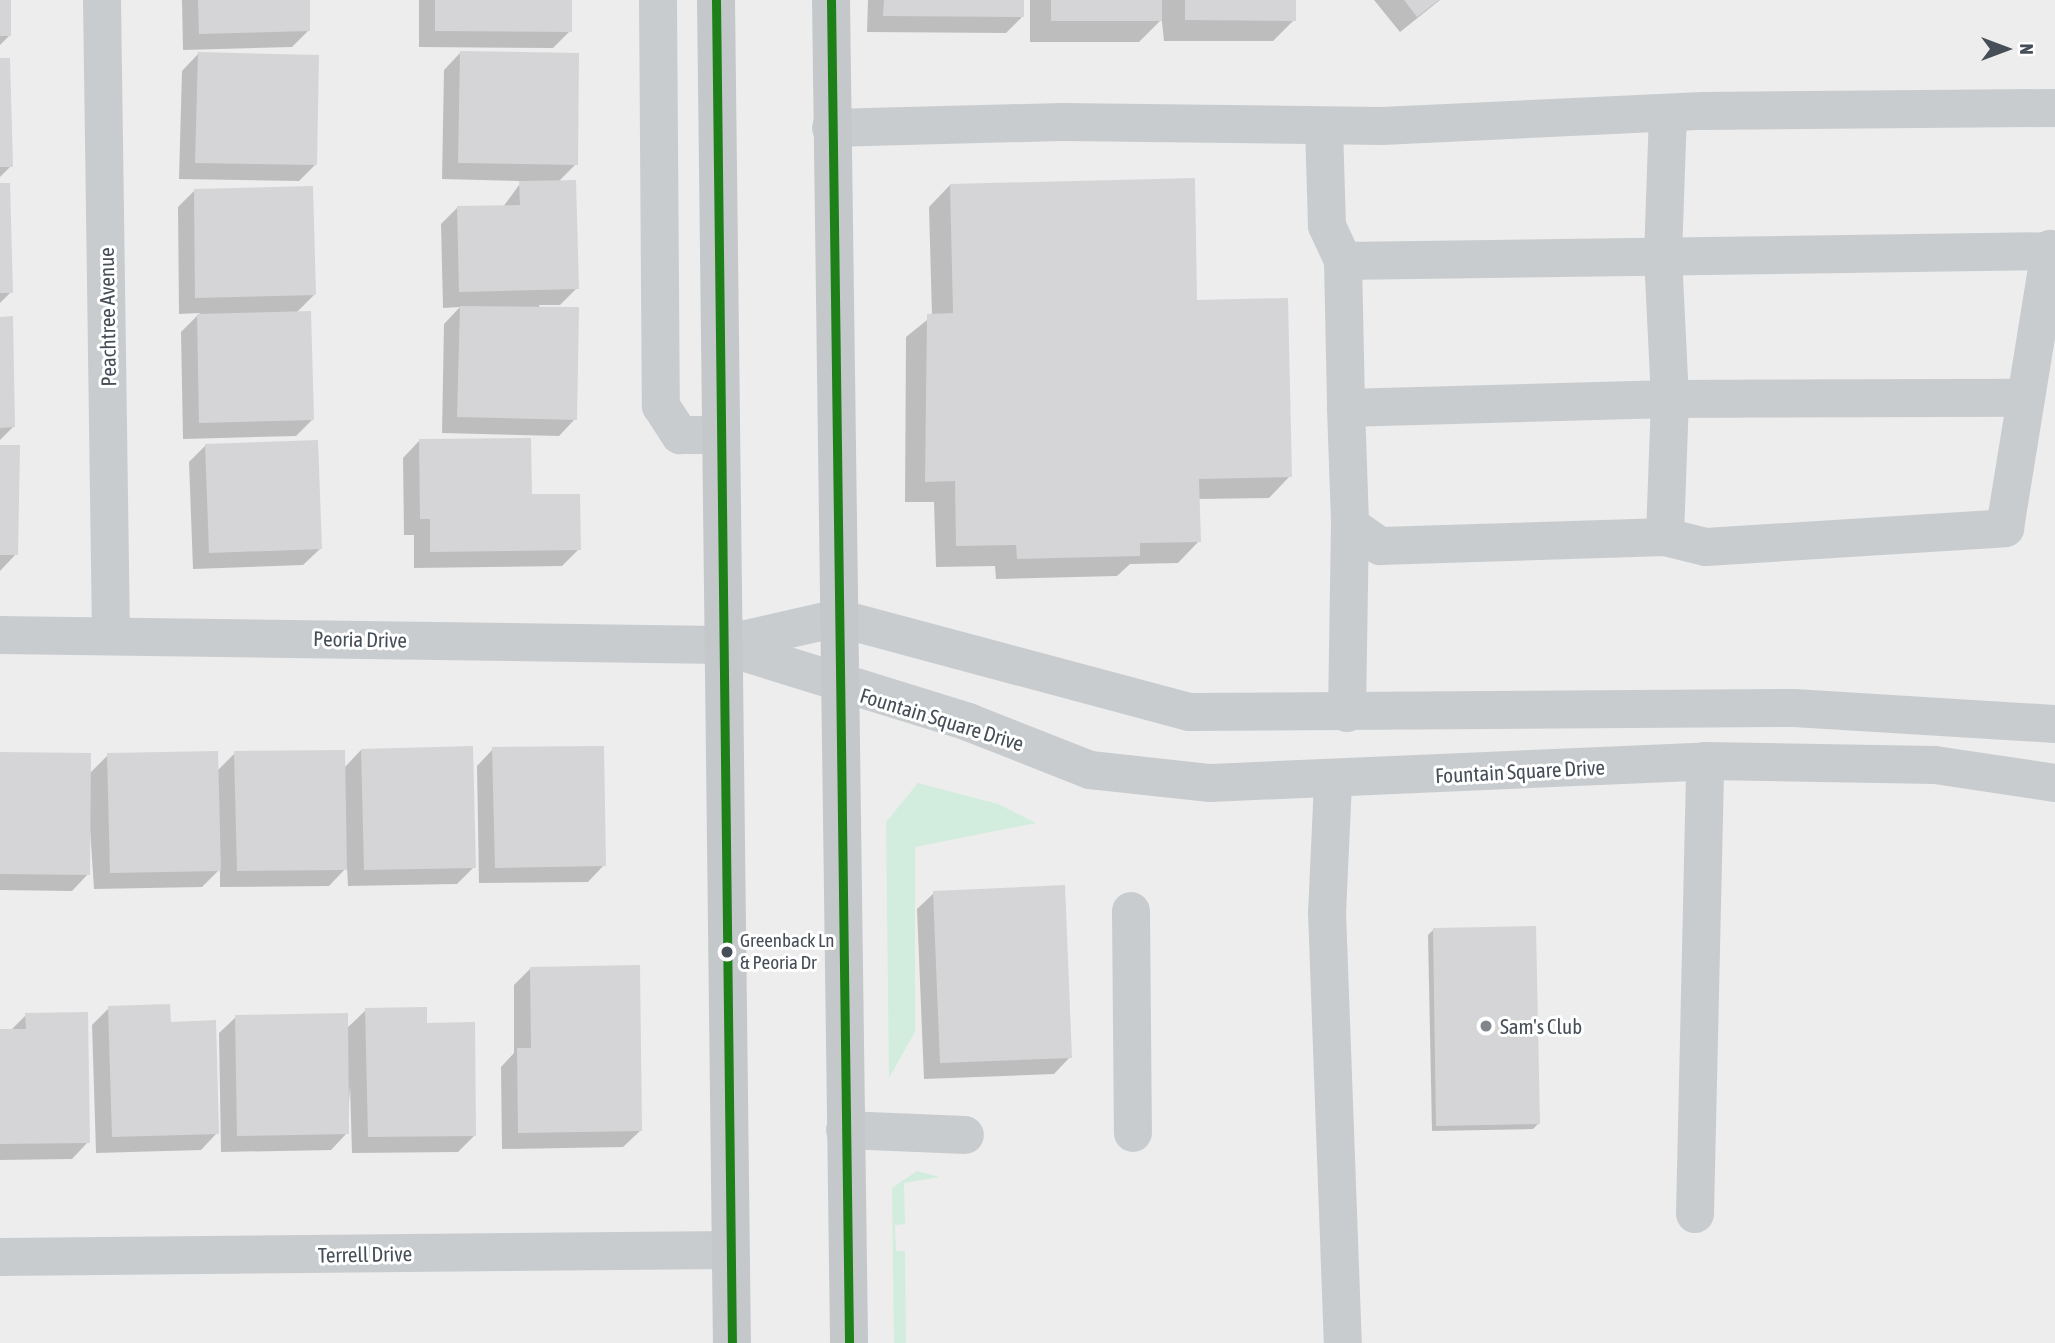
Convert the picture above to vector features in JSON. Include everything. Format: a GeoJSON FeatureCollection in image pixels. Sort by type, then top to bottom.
{"type":"FeatureCollection","features":[{"type":"Feature","properties":{"kind":"main road"},"geometry":{"type":"LineString","coordinates":[[716,0],[720,645],[732,1343]]}},
{"type":"Feature","properties":{"kind":"main road"},"geometry":{"type":"LineString","coordinates":[[831,0],[849,1343]]}},
{"type":"Feature","properties":{"kind":"street","name":"Peachtree Avenue"},"geometry":{"type":"LineString","coordinates":[[102,0],[111,634]]}},
{"type":"Feature","properties":{"kind":"street"},"geometry":{"type":"LineString","coordinates":[[658,0],[661,406],[680,435],[718,435]]}},
{"type":"Feature","properties":{"kind":"street"},"geometry":{"type":"LineString","coordinates":[[831,128],[1062,122],[1324,126],[1668,113],[2055,108]]}},
{"type":"Feature","properties":{"kind":"street"},"geometry":{"type":"LineString","coordinates":[[1665,537],[1670,399],[1663,256],[1668,113]]}},
{"type":"Feature","properties":{"kind":"street"},"geometry":{"type":"LineString","coordinates":[[1324,126],[1328,226],[1343,261],[1350,525],[1346,713]]}},
{"type":"Feature","properties":{"kind":"street"},"geometry":{"type":"LineString","coordinates":[[1343,261],[2052,250],[2005,528],[1706,547],[1665,537],[1380,546],[1350,525]]}},
{"type":"Feature","properties":{"kind":"street"},"geometry":{"type":"LineString","coordinates":[[1346,408],[1670,399],[2025,398]]}},
{"type":"Feature","properties":{"kind":"street"},"geometry":{"type":"LineString","coordinates":[[720,645],[838,618],[1189,712],[1794,708],[2055,724]]}},
{"type":"Feature","properties":{"kind":"street","name":"Peoria Drive"},"geometry":{"type":"LineString","coordinates":[[0,635],[111,634],[720,645]]}},
{"type":"Feature","properties":{"kind":"street","name":"Fountain Square Drive"},"geometry":{"type":"LineString","coordinates":[[720,645],[839,687],[968,722],[1090,770],[1210,783],[1333,782],[1705,761],[1936,765],[2055,783]]}},
{"type":"Feature","properties":{"kind":"street"},"geometry":{"type":"LineString","coordinates":[[1695,1214],[1705,761]]}},
{"type":"Feature","properties":{"kind":"street"},"geometry":{"type":"LineString","coordinates":[[1333,782],[1328,912],[1343,1343]]}},
{"type":"Feature","properties":{"kind":"street"},"geometry":{"type":"LineString","coordinates":[[1131,911],[1133,1133]]}},
{"type":"Feature","properties":{"kind":"street"},"geometry":{"type":"LineString","coordinates":[[845,1130],[965,1135]]}},
{"type":"Feature","properties":{"kind":"street","name":"Terrell Drive"},"geometry":{"type":"LineString","coordinates":[[0,1257],[729,1250]]}},
{"type":"Feature","properties":{"kind":"green space"},"geometry":{"type":"Polygon","coordinates":[[[918,783],[998,804],[1036,823],[915,847],[915,1032],[889,1078],[886,822],[918,783]]]}},
{"type":"Feature","properties":{"kind":"green space"},"geometry":{"type":"Polygon","coordinates":[[[917,1171],[940,1177],[904,1183],[905,1224],[895,1225],[896,1251],[905,1251],[906,1343],[894,1343],[892,1188],[917,1171]]]}},
{"type":"Feature","properties":{"kind":"building"},"geometry":{"type":"Polygon","coordinates":[[[0,0],[11,0],[11,36],[0,36],[0,0]]]}},
{"type":"Feature","properties":{"kind":"building"},"geometry":{"type":"Polygon","coordinates":[[[198,0],[310,0],[310,31],[199,34],[198,0]]]}},
{"type":"Feature","properties":{"kind":"building"},"geometry":{"type":"Polygon","coordinates":[[[435,0],[572,0],[572,32],[435,31],[435,0]]]}},
{"type":"Feature","properties":{"kind":"building"},"geometry":{"type":"Polygon","coordinates":[[[884,0],[1024,0],[1024,17],[883,16],[884,0]]]}},
{"type":"Feature","properties":{"kind":"building"},"geometry":{"type":"Polygon","coordinates":[[[1051,0],[1162,0],[1162,21],[1051,21],[1051,0]]]}},
{"type":"Feature","properties":{"kind":"building"},"geometry":{"type":"Polygon","coordinates":[[[1185,0],[1296,0],[1296,21],[1185,20],[1185,0]]]}},
{"type":"Feature","properties":{"kind":"building"},"geometry":{"type":"Polygon","coordinates":[[[1404,0],[1439,0],[1417,17],[1404,0]]]}},
{"type":"Feature","properties":{"kind":"building"},"geometry":{"type":"Polygon","coordinates":[[[460,51],[579,53],[578,165],[458,163],[460,51]]]}},
{"type":"Feature","properties":{"kind":"building"},"geometry":{"type":"Polygon","coordinates":[[[198,52],[319,55],[317,165],[195,163],[198,52]]]}},
{"type":"Feature","properties":{"kind":"building"},"geometry":{"type":"Polygon","coordinates":[[[0,58],[10,58],[13,167],[0,167],[0,58]]]}},
{"type":"Feature","properties":{"kind":"building"},"geometry":{"type":"Polygon","coordinates":[[[1195,178],[1197,300],[1288,298],[1292,477],[1199,479],[1201,542],[1140,543],[1140,556],[1017,559],[1016,545],[956,546],[955,481],[925,482],[927,314],[953,313],[950,184],[1195,178]]]}},
{"type":"Feature","properties":{"kind":"building"},"geometry":{"type":"Polygon","coordinates":[[[576,180],[579,289],[459,292],[457,206],[520,205],[519,181],[576,180]]]}},
{"type":"Feature","properties":{"kind":"building"},"geometry":{"type":"Polygon","coordinates":[[[0,183],[10,183],[13,293],[0,293],[0,183]]]}},
{"type":"Feature","properties":{"kind":"building"},"geometry":{"type":"Polygon","coordinates":[[[313,186],[316,295],[195,298],[194,189],[313,186]]]}},
{"type":"Feature","properties":{"kind":"building"},"geometry":{"type":"Polygon","coordinates":[[[460,306],[579,307],[577,420],[457,417],[460,306]]]}},
{"type":"Feature","properties":{"kind":"building"},"geometry":{"type":"Polygon","coordinates":[[[311,311],[314,420],[199,423],[197,314],[311,311]]]}},
{"type":"Feature","properties":{"kind":"building"},"geometry":{"type":"Polygon","coordinates":[[[13,316],[15,427],[0,428],[0,317],[13,316]]]}},
{"type":"Feature","properties":{"kind":"building"},"geometry":{"type":"Polygon","coordinates":[[[531,438],[532,494],[580,494],[581,550],[430,552],[430,519],[420,519],[419,439],[531,438]]]}},
{"type":"Feature","properties":{"kind":"building"},"geometry":{"type":"Polygon","coordinates":[[[318,440],[322,549],[209,553],[205,444],[318,440]]]}},
{"type":"Feature","properties":{"kind":"building"},"geometry":{"type":"Polygon","coordinates":[[[0,445],[20,445],[18,555],[0,555],[0,445]]]}},
{"type":"Feature","properties":{"kind":"building"},"geometry":{"type":"Polygon","coordinates":[[[473,746],[476,868],[364,870],[361,749],[473,746]]]}},
{"type":"Feature","properties":{"kind":"building"},"geometry":{"type":"Polygon","coordinates":[[[604,746],[606,866],[495,868],[492,747],[604,746]]]}},
{"type":"Feature","properties":{"kind":"building"},"geometry":{"type":"Polygon","coordinates":[[[345,750],[347,870],[237,871],[234,751],[345,750]]]}},
{"type":"Feature","properties":{"kind":"building"},"geometry":{"type":"Polygon","coordinates":[[[218,751],[221,871],[110,873],[107,753],[218,751]]]}},
{"type":"Feature","properties":{"kind":"building"},"geometry":{"type":"Polygon","coordinates":[[[0,752],[91,753],[90,875],[0,874],[0,752]]]}},
{"type":"Feature","properties":{"kind":"building"},"geometry":{"type":"Polygon","coordinates":[[[1065,885],[1072,1058],[940,1063],[933,891],[1065,885]]]}},
{"type":"Feature","properties":{"kind":"building","name":"Sam's Club"},"geometry":{"type":"Polygon","coordinates":[[[1536,926],[1540,1124],[1436,1126],[1433,928],[1536,926]]]}},
{"type":"Feature","properties":{"kind":"building"},"geometry":{"type":"Polygon","coordinates":[[[640,965],[642,1131],[518,1133],[517,1048],[531,1048],[530,967],[640,965]]]}},
{"type":"Feature","properties":{"kind":"building"},"geometry":{"type":"Polygon","coordinates":[[[170,1004],[171,1022],[216,1020],[219,1134],[112,1137],[108,1006],[170,1004]]]}},
{"type":"Feature","properties":{"kind":"building"},"geometry":{"type":"Polygon","coordinates":[[[427,1007],[427,1023],[475,1022],[476,1136],[368,1137],[365,1008],[427,1007]]]}},
{"type":"Feature","properties":{"kind":"building"},"geometry":{"type":"Polygon","coordinates":[[[88,1012],[90,1143],[0,1144],[0,1029],[26,1029],[25,1013],[88,1012]]]}},
{"type":"Feature","properties":{"kind":"building"},"geometry":{"type":"Polygon","coordinates":[[[348,1013],[349,1134],[237,1136],[235,1015],[348,1013]]]}},
{"type":"Feature","properties":{"kind":"transit line"},"geometry":{"type":"LineString","coordinates":[[716,0],[732,1343]]}},
{"type":"Feature","properties":{"kind":"transit line"},"geometry":{"type":"LineString","coordinates":[[831,0],[849,1343]]}},
{"type":"Feature","properties":{"kind":"place","name":"Greenback Ln & Peoria Dr"},"geometry":{"type":"Point","coordinates":[727,952]}},
{"type":"Feature","properties":{"kind":"place","name":"Sam's Club"},"geometry":{"type":"Point","coordinates":[1486,1026]}}]}
